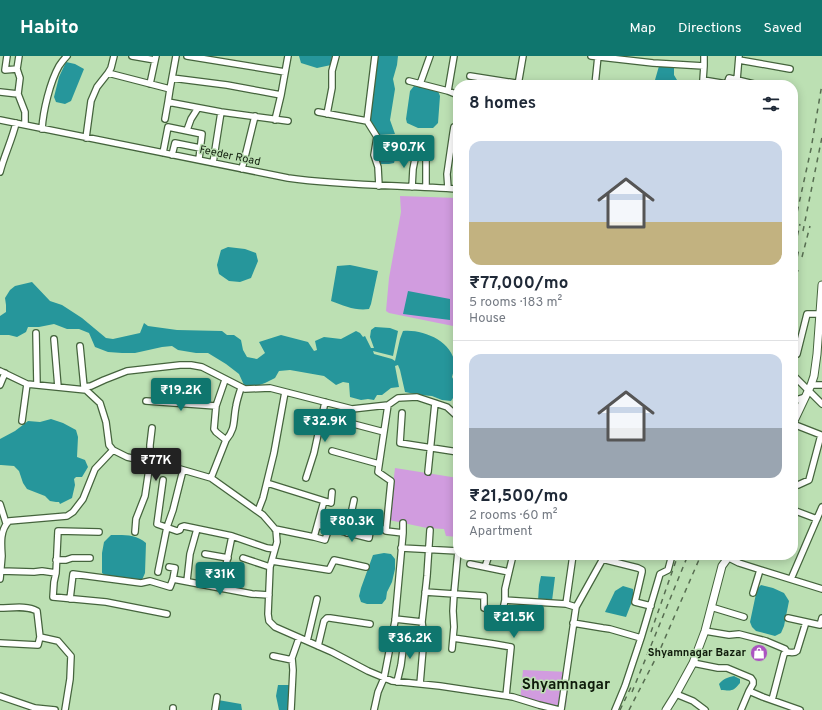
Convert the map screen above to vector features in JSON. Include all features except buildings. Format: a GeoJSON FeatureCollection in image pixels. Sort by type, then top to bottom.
{"type":"FeatureCollection","features":[{"type":"Feature","properties":{"kind":"main road"},"geometry":{"type":"LineString","coordinates":[[798,413],[816,369],[822,285]]}},
{"type":"Feature","properties":{"kind":"main road"},"geometry":{"type":"LineString","coordinates":[[666,710],[693,663],[705,631],[721,570],[725,560]]}},
{"type":"Feature","properties":{"kind":"street"},"geometry":{"type":"LineString","coordinates":[[7,56],[5,70],[17,69]]}},
{"type":"Feature","properties":{"kind":"street"},"geometry":{"type":"LineString","coordinates":[[19,56],[17,69],[20,78],[18,94],[26,112],[25,125]]}},
{"type":"Feature","properties":{"kind":"street"},"geometry":{"type":"LineString","coordinates":[[42,129],[53,79],[59,66],[67,56]]}},
{"type":"Feature","properties":{"kind":"street"},"geometry":{"type":"LineString","coordinates":[[86,138],[91,101],[97,87],[111,68],[114,56]]}},
{"type":"Feature","properties":{"kind":"street"},"geometry":{"type":"LineString","coordinates":[[132,56],[156,58],[150,84]]}},
{"type":"Feature","properties":{"kind":"street"},"geometry":{"type":"LineString","coordinates":[[165,119],[176,56]]}},
{"type":"Feature","properties":{"kind":"street"},"geometry":{"type":"LineString","coordinates":[[187,56],[285,72]]}},
{"type":"Feature","properties":{"kind":"street"},"geometry":{"type":"LineString","coordinates":[[275,120],[288,56]]}},
{"type":"Feature","properties":{"kind":"street"},"geometry":{"type":"LineString","coordinates":[[327,114],[332,88],[332,71],[336,56]]}},
{"type":"Feature","properties":{"kind":"street"},"geometry":{"type":"LineString","coordinates":[[375,56],[367,121],[377,137],[374,155],[378,166],[379,186]]}},
{"type":"Feature","properties":{"kind":"street"},"geometry":{"type":"LineString","coordinates":[[420,84],[430,56]]}},
{"type":"Feature","properties":{"kind":"street"},"geometry":{"type":"LineString","coordinates":[[448,91],[454,56]]}},
{"type":"Feature","properties":{"kind":"street"},"geometry":{"type":"LineString","coordinates":[[519,80],[523,56]]}},
{"type":"Feature","properties":{"kind":"street"},"geometry":{"type":"LineString","coordinates":[[591,56],[654,63],[704,66]]}},
{"type":"Feature","properties":{"kind":"street"},"geometry":{"type":"LineString","coordinates":[[596,80],[598,56]]}},
{"type":"Feature","properties":{"kind":"street"},"geometry":{"type":"LineString","coordinates":[[703,80],[704,56]]}},
{"type":"Feature","properties":{"kind":"street"},"geometry":{"type":"LineString","coordinates":[[728,80],[729,78],[737,80],[739,58],[790,69]]}},
{"type":"Feature","properties":{"kind":"street"},"geometry":{"type":"LineString","coordinates":[[108,73],[170,88]]}},
{"type":"Feature","properties":{"kind":"street"},"geometry":{"type":"LineString","coordinates":[[470,76],[494,80]]}},
{"type":"Feature","properties":{"kind":"street"},"geometry":{"type":"LineString","coordinates":[[172,78],[227,85],[281,95]]}},
{"type":"Feature","properties":{"kind":"street"},"geometry":{"type":"LineString","coordinates":[[409,81],[453,93]]}},
{"type":"Feature","properties":{"kind":"street"},"geometry":{"type":"LineString","coordinates":[[0,92],[18,94]]}},
{"type":"Feature","properties":{"kind":"street"},"geometry":{"type":"LineString","coordinates":[[168,102],[221,112],[288,121]]}},
{"type":"Feature","properties":{"kind":"street"},"geometry":{"type":"LineString","coordinates":[[187,130],[191,119],[198,108]]}},
{"type":"Feature","properties":{"kind":"street"},"geometry":{"type":"LineString","coordinates":[[213,163],[221,112]]}},
{"type":"Feature","properties":{"kind":"street"},"geometry":{"type":"LineString","coordinates":[[318,112],[367,121]]}},
{"type":"Feature","properties":{"kind":"street"},"geometry":{"type":"LineString","coordinates":[[242,168],[255,116]]}},
{"type":"Feature","properties":{"kind":"street","name":"Feeder Road"},"geometry":{"type":"LineString","coordinates":[[0,120],[288,178],[379,186],[453,188]]}},
{"type":"Feature","properties":{"kind":"street"},"geometry":{"type":"LineString","coordinates":[[0,172],[16,123]]}},
{"type":"Feature","properties":{"kind":"street"},"geometry":{"type":"LineString","coordinates":[[163,153],[168,127],[187,130],[202,134],[199,159]]}},
{"type":"Feature","properties":{"kind":"street"},"geometry":{"type":"LineString","coordinates":[[448,188],[447,174],[453,133]]}},
{"type":"Feature","properties":{"kind":"street"},"geometry":{"type":"LineString","coordinates":[[404,140],[426,144],[426,187]]}},
{"type":"Feature","properties":{"kind":"street"},"geometry":{"type":"LineString","coordinates":[[172,155],[175,144],[200,148]]}},
{"type":"Feature","properties":{"kind":"street"},"geometry":{"type":"LineString","coordinates":[[412,186],[416,154]]}},
{"type":"Feature","properties":{"kind":"street"},"geometry":{"type":"LineString","coordinates":[[798,350],[807,314],[821,311]]}},
{"type":"Feature","properties":{"kind":"street"},"geometry":{"type":"LineString","coordinates":[[36,333],[37,385]]}},
{"type":"Feature","properties":{"kind":"street"},"geometry":{"type":"LineString","coordinates":[[54,339],[58,387]]}},
{"type":"Feature","properties":{"kind":"street"},"geometry":{"type":"LineString","coordinates":[[80,346],[85,389],[100,404],[106,422],[109,445],[113,450],[127,457],[211,478],[258,511],[276,530],[275,549],[270,568],[269,621],[275,627],[384,678],[397,682],[513,697],[539,708],[560,710],[576,607],[601,560]]}},
{"type":"Feature","properties":{"kind":"street"},"geometry":{"type":"LineString","coordinates":[[0,385],[2,372],[27,384],[85,389],[128,371],[191,365],[202,367],[241,388],[270,388],[352,409],[388,405],[398,398],[417,397],[447,407],[453,412]]}},
{"type":"Feature","properties":{"kind":"street"},"geometry":{"type":"LineString","coordinates":[[225,380],[216,406],[214,429],[226,440]]}},
{"type":"Feature","properties":{"kind":"street"},"geometry":{"type":"LineString","coordinates":[[798,380],[822,404]]}},
{"type":"Feature","properties":{"kind":"street"},"geometry":{"type":"LineString","coordinates":[[22,421],[27,384]]}},
{"type":"Feature","properties":{"kind":"street"},"geometry":{"type":"LineString","coordinates":[[798,400],[808,391],[822,386]]}},
{"type":"Feature","properties":{"kind":"street"},"geometry":{"type":"LineString","coordinates":[[211,478],[226,440],[232,434],[236,406],[241,388]]}},
{"type":"Feature","properties":{"kind":"street"},"geometry":{"type":"LineString","coordinates":[[258,511],[267,484],[285,392]]}},
{"type":"Feature","properties":{"kind":"street"},"geometry":{"type":"LineString","coordinates":[[146,401],[216,406]]}},
{"type":"Feature","properties":{"kind":"street"},"geometry":{"type":"LineString","coordinates":[[306,478],[314,453],[325,402]]}},
{"type":"Feature","properties":{"kind":"street"},"geometry":{"type":"LineString","coordinates":[[428,472],[435,402]]}},
{"type":"Feature","properties":{"kind":"street"},"geometry":{"type":"LineString","coordinates":[[386,530],[391,481],[378,472],[388,405]]}},
{"type":"Feature","properties":{"kind":"street"},"geometry":{"type":"LineString","coordinates":[[402,414],[400,443],[453,451]]}},
{"type":"Feature","properties":{"kind":"street"},"geometry":{"type":"LineString","coordinates":[[342,421],[384,432]]}},
{"type":"Feature","properties":{"kind":"street"},"geometry":{"type":"LineString","coordinates":[[798,426],[821,435],[809,480],[798,485]]}},
{"type":"Feature","properties":{"kind":"street"},"geometry":{"type":"LineString","coordinates":[[135,532],[136,519],[145,496],[150,462],[152,428]]}},
{"type":"Feature","properties":{"kind":"street"},"geometry":{"type":"LineString","coordinates":[[0,579],[0,535],[4,525],[9,521],[67,516],[73,512],[83,499],[95,469],[113,450]]}},
{"type":"Feature","properties":{"kind":"street"},"geometry":{"type":"LineString","coordinates":[[332,452],[379,464]]}},
{"type":"Feature","properties":{"kind":"street"},"geometry":{"type":"LineString","coordinates":[[158,572],[167,526],[173,510],[183,470]]}},
{"type":"Feature","properties":{"kind":"street"},"geometry":{"type":"LineString","coordinates":[[163,480],[156,524],[177,530],[180,530],[181,527],[184,526],[197,528],[232,536],[267,548],[275,549]]}},
{"type":"Feature","properties":{"kind":"street"},"geometry":{"type":"LineString","coordinates":[[267,484],[331,503],[332,492]]}},
{"type":"Feature","properties":{"kind":"street"},"geometry":{"type":"LineString","coordinates":[[347,532],[354,500]]}},
{"type":"Feature","properties":{"kind":"street"},"geometry":{"type":"LineString","coordinates":[[314,536],[324,502]]}},
{"type":"Feature","properties":{"kind":"street"},"geometry":{"type":"LineString","coordinates":[[791,579],[822,507]]}},
{"type":"Feature","properties":{"kind":"street"},"geometry":{"type":"LineString","coordinates":[[1,508],[6,523]]}},
{"type":"Feature","properties":{"kind":"street"},"geometry":{"type":"LineString","coordinates":[[798,512],[817,519]]}},
{"type":"Feature","properties":{"kind":"street"},"geometry":{"type":"LineString","coordinates":[[374,710],[378,692],[384,678],[395,620],[404,524]]}},
{"type":"Feature","properties":{"kind":"street"},"geometry":{"type":"LineString","coordinates":[[318,525],[368,538],[371,526],[386,531],[403,533]]}},
{"type":"Feature","properties":{"kind":"street"},"geometry":{"type":"LineString","coordinates":[[187,581],[190,554],[197,528]]}},
{"type":"Feature","properties":{"kind":"street"},"geometry":{"type":"LineString","coordinates":[[275,529],[314,536],[325,540],[329,528]]}},
{"type":"Feature","properties":{"kind":"street"},"geometry":{"type":"LineString","coordinates":[[420,684],[424,637],[422,622],[430,530]]}},
{"type":"Feature","properties":{"kind":"street"},"geometry":{"type":"LineString","coordinates":[[99,532],[58,531],[53,597],[106,602],[167,614]]}},
{"type":"Feature","properties":{"kind":"street"},"geometry":{"type":"LineString","coordinates":[[226,570],[232,536]]}},
{"type":"Feature","properties":{"kind":"street"},"geometry":{"type":"LineString","coordinates":[[401,548],[453,551]]}},
{"type":"Feature","properties":{"kind":"street"},"geometry":{"type":"LineString","coordinates":[[204,554],[228,558]]}},
{"type":"Feature","properties":{"kind":"street"},"geometry":{"type":"LineString","coordinates":[[56,560],[90,558]]}},
{"type":"Feature","properties":{"kind":"street"},"geometry":{"type":"LineString","coordinates":[[243,558],[270,568]]}},
{"type":"Feature","properties":{"kind":"street"},"geometry":{"type":"LineString","coordinates":[[272,561],[329,570],[334,560],[366,567]]}},
{"type":"Feature","properties":{"kind":"street"},"geometry":{"type":"LineString","coordinates":[[452,649],[454,627],[453,611],[457,560]]}},
{"type":"Feature","properties":{"kind":"street"},"geometry":{"type":"LineString","coordinates":[[485,567],[487,560]]}},
{"type":"Feature","properties":{"kind":"street"},"geometry":{"type":"LineString","coordinates":[[500,623],[505,600],[505,589],[513,560]]}},
{"type":"Feature","properties":{"kind":"street"},"geometry":{"type":"LineString","coordinates":[[566,604],[572,560]]}},
{"type":"Feature","properties":{"kind":"street"},"geometry":{"type":"LineString","coordinates":[[613,560],[642,570],[635,602],[650,606]]}},
{"type":"Feature","properties":{"kind":"street"},"geometry":{"type":"LineString","coordinates":[[615,710],[641,638],[660,574],[668,570],[671,560]]}},
{"type":"Feature","properties":{"kind":"street"},"geometry":{"type":"LineString","coordinates":[[734,560],[760,570],[822,589]]}},
{"type":"Feature","properties":{"kind":"street"},"geometry":{"type":"LineString","coordinates":[[470,564],[509,572]]}},
{"type":"Feature","properties":{"kind":"street"},"geometry":{"type":"LineString","coordinates":[[70,599],[72,574],[141,583],[150,581],[170,587],[175,568],[169,567]]}},
{"type":"Feature","properties":{"kind":"street"},"geometry":{"type":"LineString","coordinates":[[753,593],[760,570]]}},
{"type":"Feature","properties":{"kind":"street"},"geometry":{"type":"LineString","coordinates":[[1,571],[42,571],[56,573]]}},
{"type":"Feature","properties":{"kind":"street"},"geometry":{"type":"LineString","coordinates":[[173,579],[252,594],[269,595]]}},
{"type":"Feature","properties":{"kind":"street"},"geometry":{"type":"LineString","coordinates":[[425,592],[484,596],[484,608],[503,611]]}},
{"type":"Feature","properties":{"kind":"street"},"geometry":{"type":"LineString","coordinates":[[307,641],[318,599]]}},
{"type":"Feature","properties":{"kind":"street"},"geometry":{"type":"LineString","coordinates":[[505,600],[566,604],[576,607]]}},
{"type":"Feature","properties":{"kind":"street"},"geometry":{"type":"LineString","coordinates":[[712,607],[744,617]]}},
{"type":"Feature","properties":{"kind":"street"},"geometry":{"type":"LineString","coordinates":[[0,608],[27,608],[37,611],[40,637],[38,645],[0,643]]}},
{"type":"Feature","properties":{"kind":"street"},"geometry":{"type":"LineString","coordinates":[[318,646],[324,620],[327,618],[370,624]]}},
{"type":"Feature","properties":{"kind":"street"},"geometry":{"type":"LineString","coordinates":[[788,618],[820,625],[822,618]]}},
{"type":"Feature","properties":{"kind":"street"},"geometry":{"type":"LineString","coordinates":[[395,620],[422,622]]}},
{"type":"Feature","properties":{"kind":"street"},"geometry":{"type":"LineString","coordinates":[[705,631],[729,635],[739,634],[766,641],[785,649],[787,652],[793,653],[797,651],[806,622]]}},
{"type":"Feature","properties":{"kind":"street"},"geometry":{"type":"LineString","coordinates":[[573,623],[610,628],[641,638]]}},
{"type":"Feature","properties":{"kind":"street"},"geometry":{"type":"LineString","coordinates":[[397,682],[405,634]]}},
{"type":"Feature","properties":{"kind":"street"},"geometry":{"type":"LineString","coordinates":[[40,637],[58,641],[71,656],[70,679],[65,710]]}},
{"type":"Feature","properties":{"kind":"street"},"geometry":{"type":"LineString","coordinates":[[291,710],[293,670],[292,658],[299,638]]}},
{"type":"Feature","properties":{"kind":"street"},"geometry":{"type":"LineString","coordinates":[[453,638],[512,647],[506,696]]}},
{"type":"Feature","properties":{"kind":"street"},"geometry":{"type":"LineString","coordinates":[[772,700],[784,654],[787,652]]}},
{"type":"Feature","properties":{"kind":"street"},"geometry":{"type":"LineString","coordinates":[[273,656],[292,660]]}},
{"type":"Feature","properties":{"kind":"street"},"geometry":{"type":"LineString","coordinates":[[693,663],[718,668],[727,668],[751,678],[753,684],[741,710]]}},
{"type":"Feature","properties":{"kind":"street"},"geometry":{"type":"LineString","coordinates":[[749,691],[800,710]]}},
{"type":"Feature","properties":{"kind":"street"},"geometry":{"type":"LineString","coordinates":[[676,694],[692,701],[705,710]]}},
{"type":"Feature","properties":{"kind":"street"},"geometry":{"type":"LineString","coordinates":[[0,696],[29,708],[54,710]]}},
{"type":"Feature","properties":{"kind":"street"},"geometry":{"type":"LineString","coordinates":[[215,710],[217,697]]}},
{"type":"Feature","properties":{"kind":"street"},"geometry":{"type":"LineString","coordinates":[[779,710],[782,703]]}},
{"type":"Feature","properties":{"kind":"shaded area"},"geometry":{"type":"Polygon","coordinates":[[[400,196],[453,198],[453,326],[389,313],[386,311],[389,278],[401,212],[400,196]]]}},
{"type":"Feature","properties":{"kind":"shaded area"},"geometry":{"type":"Polygon","coordinates":[[[395,468],[453,477],[453,537],[446,536],[444,529],[427,528],[389,520],[395,468]]]}},
{"type":"Feature","properties":{"kind":"shaded area"},"geometry":{"type":"Polygon","coordinates":[[[523,670],[569,672],[566,707],[520,702],[523,670]]]}},
{"type":"Feature","properties":{"kind":"water"},"geometry":{"type":"Polygon","coordinates":[[[299,56],[332,56],[331,65],[317,68],[301,63],[299,56]]]}},
{"type":"Feature","properties":{"kind":"water"},"geometry":{"type":"Polygon","coordinates":[[[378,56],[398,56],[393,79],[395,89],[390,120],[395,134],[379,135],[369,120],[378,56]]]}},
{"type":"Feature","properties":{"kind":"water"},"geometry":{"type":"Polygon","coordinates":[[[66,62],[75,64],[84,69],[71,101],[65,104],[56,102],[54,97],[59,77],[66,62]]]}},
{"type":"Feature","properties":{"kind":"water"},"geometry":{"type":"Polygon","coordinates":[[[659,66],[674,67],[674,75],[677,80],[655,80],[659,66]]]}},
{"type":"Feature","properties":{"kind":"water"},"geometry":{"type":"Polygon","coordinates":[[[414,86],[438,91],[440,96],[438,123],[433,128],[418,128],[407,123],[406,119],[410,91],[414,86]]]}},
{"type":"Feature","properties":{"kind":"water"},"geometry":{"type":"Polygon","coordinates":[[[396,137],[399,144],[394,163],[379,164],[376,154],[378,139],[396,137]]]}},
{"type":"Feature","properties":{"kind":"water"},"geometry":{"type":"Polygon","coordinates":[[[228,247],[245,249],[256,253],[258,261],[251,278],[240,282],[229,281],[219,274],[217,265],[221,250],[228,247]]]}},
{"type":"Feature","properties":{"kind":"water"},"geometry":{"type":"Polygon","coordinates":[[[350,265],[378,271],[369,309],[355,309],[331,301],[337,266],[350,265]]]}},
{"type":"Feature","properties":{"kind":"water"},"geometry":{"type":"Polygon","coordinates":[[[32,282],[50,301],[62,305],[82,318],[106,338],[113,339],[140,333],[144,323],[148,326],[177,330],[222,331],[227,335],[234,335],[241,340],[243,350],[247,357],[257,359],[265,353],[259,342],[281,335],[308,342],[314,351],[317,350],[315,341],[324,337],[341,339],[356,331],[363,337],[365,336],[371,348],[374,348],[370,337],[371,330],[375,327],[390,328],[398,331],[393,356],[373,351],[374,354],[395,361],[403,331],[427,334],[443,343],[453,356],[453,398],[451,401],[442,400],[432,396],[405,392],[398,365],[395,366],[399,387],[391,388],[382,395],[377,395],[374,400],[361,400],[350,397],[349,383],[343,382],[336,385],[324,376],[290,370],[279,371],[275,378],[254,387],[244,385],[239,374],[208,353],[178,350],[172,346],[135,353],[108,352],[95,347],[89,333],[79,329],[67,329],[54,324],[39,327],[28,327],[26,332],[17,337],[0,335],[0,316],[6,312],[5,298],[10,290],[15,286],[32,282]]]}},
{"type":"Feature","properties":{"kind":"water"},"geometry":{"type":"Polygon","coordinates":[[[408,291],[450,299],[450,320],[403,314],[408,291]]]}},
{"type":"Feature","properties":{"kind":"water"},"geometry":{"type":"Polygon","coordinates":[[[51,419],[76,430],[78,437],[77,457],[85,460],[88,467],[82,477],[76,477],[74,479],[75,485],[72,498],[60,504],[59,502],[50,501],[45,496],[27,489],[23,483],[19,471],[14,466],[0,465],[0,439],[15,431],[28,421],[40,422],[51,419]]]}},
{"type":"Feature","properties":{"kind":"water"},"geometry":{"type":"Polygon","coordinates":[[[111,535],[125,535],[134,537],[146,543],[145,573],[142,580],[121,580],[102,573],[102,553],[104,542],[111,535]]]}},
{"type":"Feature","properties":{"kind":"water"},"geometry":{"type":"Polygon","coordinates":[[[384,553],[391,554],[395,559],[395,569],[386,599],[382,604],[367,604],[361,602],[359,596],[361,588],[373,555],[384,553]]]}},
{"type":"Feature","properties":{"kind":"water"},"geometry":{"type":"Polygon","coordinates":[[[541,576],[555,577],[552,601],[538,601],[541,576]]]}},
{"type":"Feature","properties":{"kind":"water"},"geometry":{"type":"Polygon","coordinates":[[[761,585],[784,593],[789,601],[784,626],[781,633],[775,636],[756,631],[750,622],[757,589],[761,585]]]}},
{"type":"Feature","properties":{"kind":"water"},"geometry":{"type":"Polygon","coordinates":[[[623,586],[633,589],[633,599],[626,617],[605,612],[615,591],[623,586]]]}},
{"type":"Feature","properties":{"kind":"water"},"geometry":{"type":"Polygon","coordinates":[[[734,676],[740,679],[738,686],[732,690],[721,690],[719,684],[726,678],[734,676]]]}},
{"type":"Feature","properties":{"kind":"water"},"geometry":{"type":"Polygon","coordinates":[[[278,685],[290,685],[289,710],[279,710],[276,696],[278,685]]]}},
{"type":"Feature","properties":{"kind":"water"},"geometry":{"type":"Polygon","coordinates":[[[218,700],[241,704],[242,710],[218,710],[218,700]]]}},
{"type":"Feature","properties":{"kind":"railway"},"geometry":{"type":"LineString","coordinates":[[798,208],[811,149],[822,84]]}},
{"type":"Feature","properties":{"kind":"railway"},"geometry":{"type":"LineString","coordinates":[[803,231],[822,137]]}},
{"type":"Feature","properties":{"kind":"railway"},"geometry":{"type":"LineString","coordinates":[[798,233],[800,224]]}},
{"type":"Feature","properties":{"kind":"railway"},"geometry":{"type":"LineString","coordinates":[[802,257],[810,226]]}},
{"type":"Feature","properties":{"kind":"railway"},"geometry":{"type":"LineString","coordinates":[[798,254],[799,249]]}},
{"type":"Feature","properties":{"kind":"railway"},"geometry":{"type":"LineString","coordinates":[[651,632],[676,560]]}},
{"type":"Feature","properties":{"kind":"railway"},"geometry":{"type":"LineString","coordinates":[[632,692],[686,560]]}},
{"type":"Feature","properties":{"kind":"railway"},"geometry":{"type":"LineString","coordinates":[[629,710],[659,652],[699,560]]}},
{"type":"Feature","properties":{"kind":"railway"},"geometry":{"type":"LineString","coordinates":[[620,710],[632,685]]}},
{"type":"Feature","properties":{"kind":"place","name":"Shyamnagar Bazar"},"geometry":{"type":"Point","coordinates":[759,653]}},
{"type":"Feature","properties":{"kind":"district","name":"Shyamnagar"},"geometry":{"type":"Point","coordinates":[566,685]}}]}
